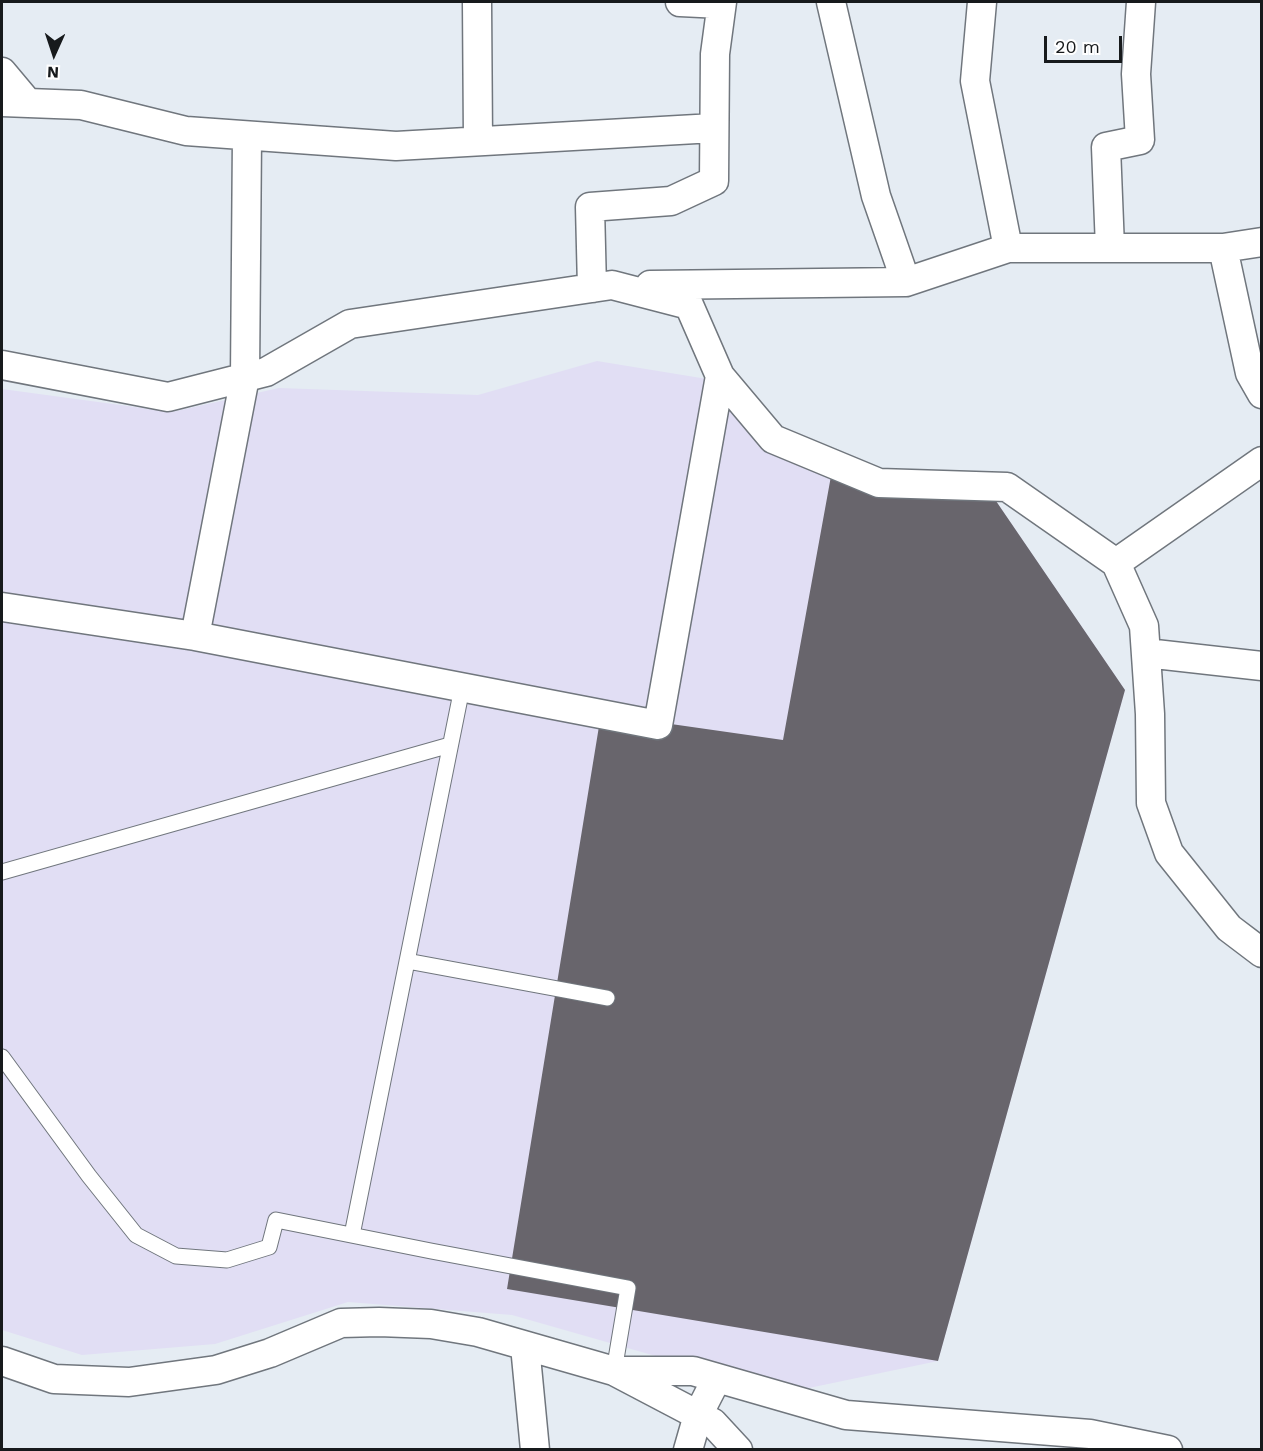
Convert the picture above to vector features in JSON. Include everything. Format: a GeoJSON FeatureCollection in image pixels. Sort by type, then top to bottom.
{"type":"FeatureCollection","features":[{"type":"Feature","properties":{"kind":"street"},"geometry":{"type":"LineString","coordinates":[[477,2],[478,141]]}},
{"type":"Feature","properties":{"kind":"street"},"geometry":{"type":"LineString","coordinates":[[602,286],[590,207],[670,201],[714,181],[714,54],[722,3],[680,2]]}},
{"type":"Feature","properties":{"kind":"street"},"geometry":{"type":"LineString","coordinates":[[831,2],[876,195],[906,282]]}},
{"type":"Feature","properties":{"kind":"street"},"geometry":{"type":"LineString","coordinates":[[982,2],[975,81],[1008,248]]}},
{"type":"Feature","properties":{"kind":"street"},"geometry":{"type":"LineString","coordinates":[[1110,248],[1106,147],[1140,141],[1136,74],[1141,2]]}},
{"type":"Feature","properties":{"kind":"street"},"geometry":{"type":"LineString","coordinates":[[2,72],[15,103],[81,105],[186,132],[396,146],[714,128]]}},
{"type":"Feature","properties":{"kind":"street"},"geometry":{"type":"LineString","coordinates":[[195,636],[245,377],[247,136]]}},
{"type":"Feature","properties":{"kind":"street"},"geometry":{"type":"LineString","coordinates":[[2,365],[168,397],[266,372],[350,324],[602,286],[906,282],[1008,248],[1223,248],[1262,242]]}},
{"type":"Feature","properties":{"kind":"street"},"geometry":{"type":"LineString","coordinates":[[1223,248],[1250,374],[1262,394]]}},
{"type":"Feature","properties":{"kind":"street"},"geometry":{"type":"LineString","coordinates":[[602,286],[689,305],[720,376],[773,439],[879,483],[1007,487],[1116,563],[1144,627],[1151,803],[1169,853],[1229,928],[1262,953]]}},
{"type":"Feature","properties":{"kind":"street"},"geometry":{"type":"LineString","coordinates":[[2,607],[195,636],[658,725],[720,376]]}},
{"type":"Feature","properties":{"kind":"street"},"geometry":{"type":"LineString","coordinates":[[1116,563],[1262,461]]}},
{"type":"Feature","properties":{"kind":"street"},"geometry":{"type":"LineString","coordinates":[[1146,653],[1262,666]]}},
{"type":"Feature","properties":{"kind":"street"},"geometry":{"type":"LineString","coordinates":[[2,1361],[54,1379],[129,1382],[216,1370],[270,1353],[341,1323],[431,1324],[478,1332],[614,1371],[713,1423],[738,1449]]}},
{"type":"Feature","properties":{"kind":"street"},"geometry":{"type":"LineString","coordinates":[[525,1346],[535,1449]]}},
{"type":"Feature","properties":{"kind":"street"},"geometry":{"type":"LineString","coordinates":[[614,1371],[693,1371],[846,1415],[1083,1442],[1168,1449]]}},
{"type":"Feature","properties":{"kind":"street"},"geometry":{"type":"LineString","coordinates":[[688,1449],[698,1415],[717,1378]]}},
{"type":"Feature","properties":{"kind":"lane"},"geometry":{"type":"LineString","coordinates":[[352,1235],[462,688]]}},
{"type":"Feature","properties":{"kind":"lane"},"geometry":{"type":"LineString","coordinates":[[2,872],[450,744]]}},
{"type":"Feature","properties":{"kind":"lane"},"geometry":{"type":"LineString","coordinates":[[407,961],[607,998]]}},
{"type":"Feature","properties":{"kind":"lane"},"geometry":{"type":"LineString","coordinates":[[2,1057],[89,1176],[136,1235],[176,1256],[227,1260],[269,1247],[276,1220],[628,1288],[614,1371]]}},
{"type":"Feature","properties":{"kind":"shaded area"},"geometry":{"type":"Polygon","coordinates":[[[597,361],[707,379],[750,434],[996,501],[1125,690],[938,1361],[785,1393],[512,1315],[348,1302],[215,1344],[82,1355],[2,1330],[2,389],[172,412],[279,388],[478,395],[597,361]]]}},
{"type":"Feature","properties":{"kind":"building"},"geometry":{"type":"Polygon","coordinates":[[[831,476],[996,501],[1125,690],[938,1361],[507,1289],[601,714],[783,740],[831,476]]]}}]}
